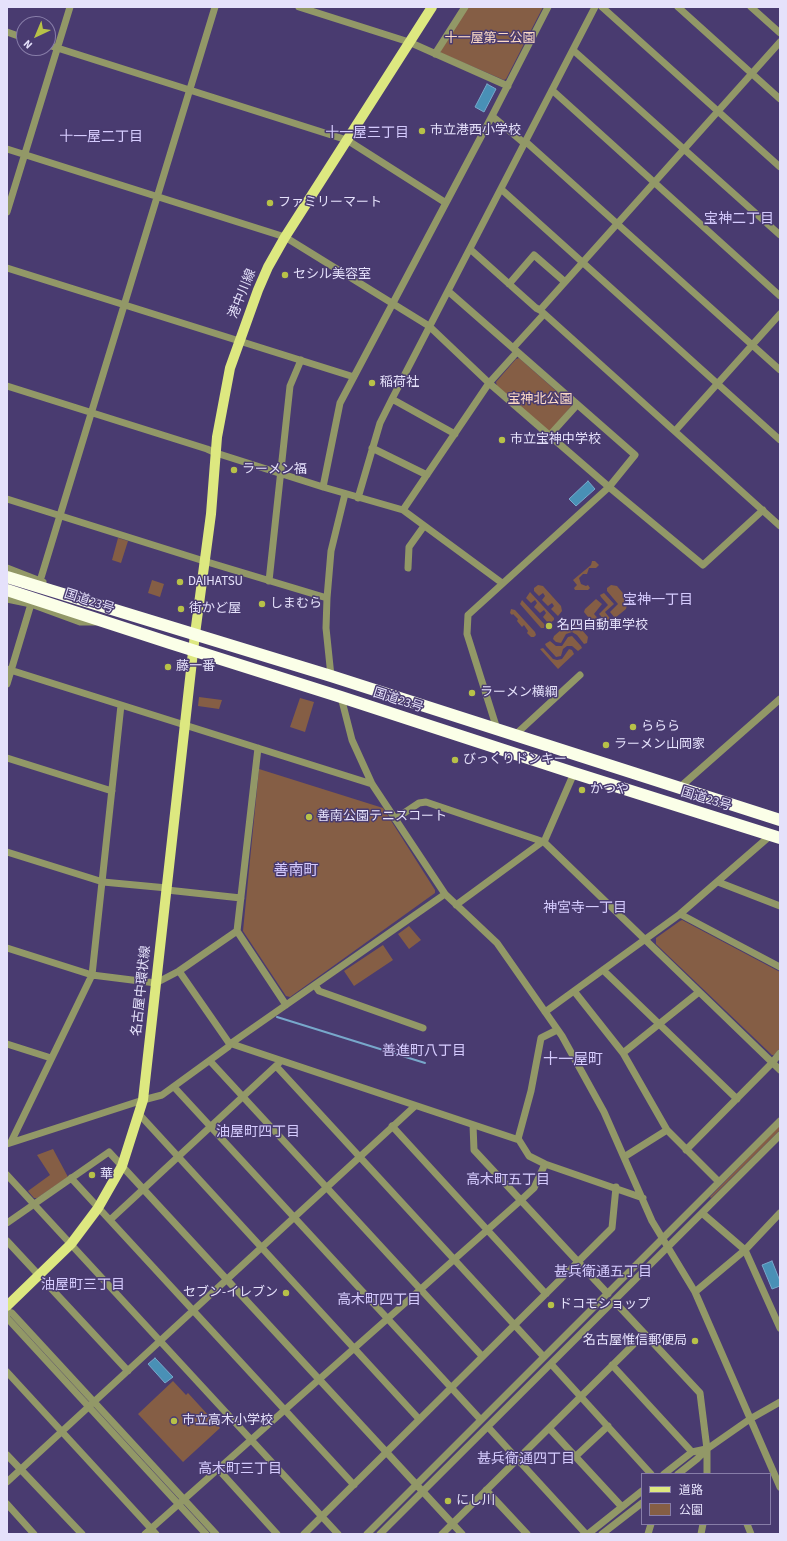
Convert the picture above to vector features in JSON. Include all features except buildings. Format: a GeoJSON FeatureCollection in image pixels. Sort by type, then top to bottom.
{"type":"FeatureCollection","features":[{"type":"Feature","properties":{"kind":"highway","name":"国道23号"},"geometry":{"type":"LineString","coordinates":[[7,577],[331,676],[780,820]]}},
{"type":"Feature","properties":{"kind":"highway","name":"国道23号"},"geometry":{"type":"LineString","coordinates":[[7,590],[341,696],[574,773],[776,837]]}},
{"type":"Feature","properties":{"kind":"main road","name":"港中川線"},"geometry":{"type":"LineString","coordinates":[[195,634],[217,437],[230,368],[239,341],[268,268],[285,236],[432,7]]}},
{"type":"Feature","properties":{"kind":"main road","name":"名古屋中環状線"},"geometry":{"type":"LineString","coordinates":[[7,1306],[71,1244],[98,1208],[122,1166],[143,1100],[195,634]]}},
{"type":"Feature","properties":{"kind":"street"},"geometry":{"type":"LineString","coordinates":[[7,212],[70,7]]}},
{"type":"Feature","properties":{"kind":"street"},"geometry":{"type":"LineString","coordinates":[[40,581],[215,7]]}},
{"type":"Feature","properties":{"kind":"street"},"geometry":{"type":"LineString","coordinates":[[299,7],[409,42],[508,86]]}},
{"type":"Feature","properties":{"kind":"street"},"geometry":{"type":"LineString","coordinates":[[435,54],[465,7]]}},
{"type":"Feature","properties":{"kind":"street"},"geometry":{"type":"LineString","coordinates":[[323,488],[340,403],[508,86],[548,7]]}},
{"type":"Feature","properties":{"kind":"street"},"geometry":{"type":"LineString","coordinates":[[358,498],[380,423],[595,7]]}},
{"type":"Feature","properties":{"kind":"street"},"geometry":{"type":"LineString","coordinates":[[602,7],[780,167]]}},
{"type":"Feature","properties":{"kind":"street"},"geometry":{"type":"LineString","coordinates":[[678,7],[780,99]]}},
{"type":"Feature","properties":{"kind":"street"},"geometry":{"type":"LineString","coordinates":[[751,7],[780,33]]}},
{"type":"Feature","properties":{"kind":"street"},"geometry":{"type":"LineString","coordinates":[[403,510],[489,384],[565,282],[780,42]]}},
{"type":"Feature","properties":{"kind":"street"},"geometry":{"type":"LineString","coordinates":[[57,48],[347,140],[446,203]]}},
{"type":"Feature","properties":{"kind":"street"},"geometry":{"type":"LineString","coordinates":[[573,50],[780,235]]}},
{"type":"Feature","properties":{"kind":"street"},"geometry":{"type":"LineString","coordinates":[[552,90],[780,296]]}},
{"type":"Feature","properties":{"kind":"street"},"geometry":{"type":"LineString","coordinates":[[492,116],[524,142],[617,224],[780,370]]}},
{"type":"Feature","properties":{"kind":"street"},"geometry":{"type":"LineString","coordinates":[[7,148],[285,236],[429,326],[489,384],[703,565],[763,510]]}},
{"type":"Feature","properties":{"kind":"street"},"geometry":{"type":"LineString","coordinates":[[501,189],[780,440]]}},
{"type":"Feature","properties":{"kind":"street"},"geometry":{"type":"LineString","coordinates":[[470,249],[763,510],[778,521]]}},
{"type":"Feature","properties":{"kind":"street"},"geometry":{"type":"LineString","coordinates":[[509,284],[534,255],[565,282]]}},
{"type":"Feature","properties":{"kind":"street"},"geometry":{"type":"LineString","coordinates":[[7,268],[354,377]]}},
{"type":"Feature","properties":{"kind":"street"},"geometry":{"type":"LineString","coordinates":[[448,291],[635,455],[609,487],[468,615],[467,634],[497,730]]}},
{"type":"Feature","properties":{"kind":"street"},"geometry":{"type":"LineString","coordinates":[[675,432],[780,314]]}},
{"type":"Feature","properties":{"kind":"street"},"geometry":{"type":"LineString","coordinates":[[269,581],[290,386],[301,360]]}},
{"type":"Feature","properties":{"kind":"street"},"geometry":{"type":"LineString","coordinates":[[7,386],[207,449],[323,488],[403,510],[502,583]]}},
{"type":"Feature","properties":{"kind":"street"},"geometry":{"type":"LineString","coordinates":[[392,399],[454,434]]}},
{"type":"Feature","properties":{"kind":"street"},"geometry":{"type":"LineString","coordinates":[[549,436],[577,405]]}},
{"type":"Feature","properties":{"kind":"street"},"geometry":{"type":"LineString","coordinates":[[372,448],[427,475]]}},
{"type":"Feature","properties":{"kind":"street"},"geometry":{"type":"LineString","coordinates":[[331,676],[326,628],[327,598],[331,551],[345,494]]}},
{"type":"Feature","properties":{"kind":"street"},"geometry":{"type":"LineString","coordinates":[[7,499],[327,598]]}},
{"type":"Feature","properties":{"kind":"street"},"geometry":{"type":"LineString","coordinates":[[408,568],[409,547],[424,526]]}},
{"type":"Feature","properties":{"kind":"street"},"geometry":{"type":"LineString","coordinates":[[7,568],[40,581],[92,598],[114,610]]}},
{"type":"Feature","properties":{"kind":"street"},"geometry":{"type":"LineString","coordinates":[[7,599],[32,604],[80,622],[109,623]]}},
{"type":"Feature","properties":{"kind":"street"},"geometry":{"type":"LineString","coordinates":[[7,684],[9,670],[32,604]]}},
{"type":"Feature","properties":{"kind":"street"},"geometry":{"type":"LineString","coordinates":[[9,670],[372,784]]}},
{"type":"Feature","properties":{"kind":"street"},"geometry":{"type":"LineString","coordinates":[[515,735],[580,675]]}},
{"type":"Feature","properties":{"kind":"street"},"geometry":{"type":"LineString","coordinates":[[341,696],[352,740],[372,784],[445,894],[497,943],[557,1030],[604,1112],[643,1198],[652,1222],[695,1292],[750,1419],[771,1473]]}},
{"type":"Feature","properties":{"kind":"street"},"geometry":{"type":"LineString","coordinates":[[679,788],[780,699]]}},
{"type":"Feature","properties":{"kind":"street"},"geometry":{"type":"LineString","coordinates":[[9,1143],[92,975],[121,705]]}},
{"type":"Feature","properties":{"kind":"street"},"geometry":{"type":"LineString","coordinates":[[258,748],[237,931],[286,1005]]}},
{"type":"Feature","properties":{"kind":"street"},"geometry":{"type":"LineString","coordinates":[[7,758],[112,791]]}},
{"type":"Feature","properties":{"kind":"street"},"geometry":{"type":"LineString","coordinates":[[456,905],[543,842],[574,773]]}},
{"type":"Feature","properties":{"kind":"street"},"geometry":{"type":"LineString","coordinates":[[395,819],[419,803],[426,802],[543,842],[780,1070]]}},
{"type":"Feature","properties":{"kind":"street"},"geometry":{"type":"LineString","coordinates":[[545,1012],[680,914],[776,837]]}},
{"type":"Feature","properties":{"kind":"street"},"geometry":{"type":"LineString","coordinates":[[7,852],[103,882],[241,898]]}},
{"type":"Feature","properties":{"kind":"street"},"geometry":{"type":"LineString","coordinates":[[718,882],[780,906]]}},
{"type":"Feature","properties":{"kind":"street"},"geometry":{"type":"LineString","coordinates":[[9,1143],[162,1095],[228,1048],[230,1044],[445,894]]}},
{"type":"Feature","properties":{"kind":"street"},"geometry":{"type":"LineString","coordinates":[[680,914],[780,967]]}},
{"type":"Feature","properties":{"kind":"street"},"geometry":{"type":"LineString","coordinates":[[7,948],[92,975],[156,983],[179,971],[237,931]]}},
{"type":"Feature","properties":{"kind":"street"},"geometry":{"type":"LineString","coordinates":[[603,970],[737,1099]]}},
{"type":"Feature","properties":{"kind":"street"},"geometry":{"type":"LineString","coordinates":[[179,971],[230,1044],[278,1064],[518,1139],[529,1156],[545,1164],[616,1187],[643,1198]]}},
{"type":"Feature","properties":{"kind":"street"},"geometry":{"type":"LineString","coordinates":[[315,985],[319,991],[423,1028]]}},
{"type":"Feature","properties":{"kind":"street"},"geometry":{"type":"LineString","coordinates":[[574,991],[623,1053],[667,1130],[719,1182]]}},
{"type":"Feature","properties":{"kind":"street"},"geometry":{"type":"LineString","coordinates":[[623,1053],[699,992]]}},
{"type":"Feature","properties":{"kind":"street"},"geometry":{"type":"LineString","coordinates":[[518,1139],[531,1091],[541,1038],[557,1030]]}},
{"type":"Feature","properties":{"kind":"street"},"geometry":{"type":"LineString","coordinates":[[7,1044],[51,1058]]}},
{"type":"Feature","properties":{"kind":"street"},"geometry":{"type":"LineString","coordinates":[[686,1150],[772,1063],[780,1053]]}},
{"type":"Feature","properties":{"kind":"street"},"geometry":{"type":"LineString","coordinates":[[210,1061],[482,1356]]}},
{"type":"Feature","properties":{"kind":"street"},"geometry":{"type":"LineString","coordinates":[[110,1220],[278,1064]]}},
{"type":"Feature","properties":{"kind":"street"},"geometry":{"type":"LineString","coordinates":[[278,1064],[360,1157],[544,1357]]}},
{"type":"Feature","properties":{"kind":"street"},"geometry":{"type":"LineString","coordinates":[[174,1087],[481,1420]]}},
{"type":"Feature","properties":{"kind":"street"},"geometry":{"type":"LineString","coordinates":[[7,1482],[415,1106]]}},
{"type":"Feature","properties":{"kind":"street"},"geometry":{"type":"LineString","coordinates":[[139,1114],[419,1419]]}},
{"type":"Feature","properties":{"kind":"street"},"geometry":{"type":"LineString","coordinates":[[367,1534],[780,1121]]}},
{"type":"Feature","properties":{"kind":"street"},"geometry":{"type":"LineString","coordinates":[[473,1125],[474,1150],[608,1294]]}},
{"type":"Feature","properties":{"kind":"street"},"geometry":{"type":"LineString","coordinates":[[392,1126],[546,1294]]}},
{"type":"Feature","properties":{"kind":"street"},"geometry":{"type":"LineString","coordinates":[[624,1157],[667,1130]]}},
{"type":"Feature","properties":{"kind":"street"},"geometry":{"type":"LineString","coordinates":[[380,1534],[780,1135]]}},
{"type":"Feature","properties":{"kind":"street"},"geometry":{"type":"LineString","coordinates":[[7,1223],[109,1152],[462,1534]]}},
{"type":"Feature","properties":{"kind":"street"},"geometry":{"type":"LineString","coordinates":[[145,1534],[154,1531],[181,1502],[520,1201],[534,1188],[545,1164]]}},
{"type":"Feature","properties":{"kind":"street"},"geometry":{"type":"LineString","coordinates":[[7,1174],[338,1534]]}},
{"type":"Feature","properties":{"kind":"street"},"geometry":{"type":"LineString","coordinates":[[71,1178],[354,1485]]}},
{"type":"Feature","properties":{"kind":"street"},"geometry":{"type":"LineString","coordinates":[[304,1534],[612,1228],[616,1187]]}},
{"type":"Feature","properties":{"kind":"street"},"geometry":{"type":"LineString","coordinates":[[702,1213],[745,1250],[780,1328]]}},
{"type":"Feature","properties":{"kind":"street"},"geometry":{"type":"LineString","coordinates":[[695,1292],[745,1250],[780,1213]]}},
{"type":"Feature","properties":{"kind":"street"},"geometry":{"type":"LineString","coordinates":[[7,1241],[128,1371]]}},
{"type":"Feature","properties":{"kind":"street"},"geometry":{"type":"LineString","coordinates":[[614,1300],[700,1393],[707,1449],[707,1473]]}},
{"type":"Feature","properties":{"kind":"street"},"geometry":{"type":"LineString","coordinates":[[7,1312],[12,1313],[181,1502],[206,1534]]}},
{"type":"Feature","properties":{"kind":"street"},"geometry":{"type":"LineString","coordinates":[[7,1318],[92,1404]]}},
{"type":"Feature","properties":{"kind":"street"},"geometry":{"type":"LineString","coordinates":[[442,1534],[644,1334]]}},
{"type":"Feature","properties":{"kind":"street"},"geometry":{"type":"LineString","coordinates":[[551,1364],[650,1473]]}},
{"type":"Feature","properties":{"kind":"street"},"geometry":{"type":"LineString","coordinates":[[612,1365],[692,1452]]}},
{"type":"Feature","properties":{"kind":"street"},"geometry":{"type":"LineString","coordinates":[[7,1372],[154,1531]]}},
{"type":"Feature","properties":{"kind":"street"},"geometry":{"type":"LineString","coordinates":[[679,1473],[707,1449],[750,1419],[780,1402]]}},
{"type":"Feature","properties":{"kind":"street"},"geometry":{"type":"LineString","coordinates":[[576,1456],[608,1426]]}},
{"type":"Feature","properties":{"kind":"street"},"geometry":{"type":"LineString","coordinates":[[488,1427],[587,1534],[641,1492]]}},
{"type":"Feature","properties":{"kind":"street"},"geometry":{"type":"LineString","coordinates":[[549,1428],[622,1507]]}},
{"type":"Feature","properties":{"kind":"street"},"geometry":{"type":"LineString","coordinates":[[665,1473],[692,1452],[707,1449]]}},
{"type":"Feature","properties":{"kind":"street"},"geometry":{"type":"LineString","coordinates":[[7,1455],[82,1534]]}},
{"type":"Feature","properties":{"kind":"street"},"geometry":{"type":"LineString","coordinates":[[218,1469],[278,1534]]}},
{"type":"Feature","properties":{"kind":"street"},"geometry":{"type":"LineString","coordinates":[[772,1476],[780,1488]]}},
{"type":"Feature","properties":{"kind":"street"},"geometry":{"type":"LineString","coordinates":[[486,1490],[527,1534]]}},
{"type":"Feature","properties":{"kind":"street"},"geometry":{"type":"LineString","coordinates":[[181,1502],[216,1534]]}},
{"type":"Feature","properties":{"kind":"street"},"geometry":{"type":"LineString","coordinates":[[602,1534],[641,1503]]}},
{"type":"Feature","properties":{"kind":"street"},"geometry":{"type":"LineString","coordinates":[[7,1504],[34,1534]]}},
{"type":"Feature","properties":{"kind":"green space","name":"十一屋第二公園"},"geometry":{"type":"Polygon","coordinates":[[[468,7],[543,7],[506,79],[504,80],[441,53],[440,49],[468,7]]]}},
{"type":"Feature","properties":{"kind":"green space","name":"宝神北公園"},"geometry":{"type":"Polygon","coordinates":[[[519,358],[572,405],[552,430],[547,431],[497,386],[496,382],[516,359],[519,358]]]}},
{"type":"Feature","properties":{"kind":"green space"},"geometry":{"type":"Polygon","coordinates":[[[118,538],[128,541],[121,563],[112,560],[118,538]]]}},
{"type":"Feature","properties":{"kind":"green space"},"geometry":{"type":"Polygon","coordinates":[[[592,561],[595,561],[599,565],[596,568],[589,568],[587,574],[583,574],[579,578],[581,584],[586,586],[588,585],[590,588],[588,590],[575,590],[574,588],[577,585],[573,580],[591,565],[592,561]]]}},
{"type":"Feature","properties":{"kind":"green space"},"geometry":{"type":"Polygon","coordinates":[[[152,580],[164,584],[160,597],[148,593],[152,580]]]}},
{"type":"Feature","properties":{"kind":"green space"},"geometry":{"type":"Polygon","coordinates":[[[538,585],[543,586],[561,606],[562,611],[558,616],[551,609],[554,606],[552,603],[548,606],[542,600],[545,596],[543,593],[539,596],[534,591],[534,588],[538,585]]]}},
{"type":"Feature","properties":{"kind":"green space"},"geometry":{"type":"Polygon","coordinates":[[[611,585],[617,586],[628,601],[626,609],[615,618],[610,612],[618,604],[607,591],[607,588],[611,585]]]}},
{"type":"Feature","properties":{"kind":"green space"},"geometry":{"type":"Polygon","coordinates":[[[530,592],[554,618],[554,620],[550,623],[548,623],[543,617],[546,613],[544,610],[540,613],[534,607],[537,603],[535,600],[531,603],[526,598],[530,592]]]}},
{"type":"Feature","properties":{"kind":"green space"},"geometry":{"type":"Polygon","coordinates":[[[604,593],[614,604],[605,612],[612,621],[608,624],[599,614],[608,605],[600,595],[604,593]]]}},
{"type":"Feature","properties":{"kind":"green space"},"geometry":{"type":"Polygon","coordinates":[[[596,599],[602,604],[594,614],[605,626],[602,630],[597,628],[584,612],[585,609],[596,599]]]}},
{"type":"Feature","properties":{"kind":"green space"},"geometry":{"type":"Polygon","coordinates":[[[522,600],[545,625],[544,628],[541,628],[520,604],[522,600]]]}},
{"type":"Feature","properties":{"kind":"green space"},"geometry":{"type":"Polygon","coordinates":[[[511,609],[515,610],[535,632],[536,635],[534,637],[531,637],[527,633],[528,631],[524,625],[522,627],[517,621],[518,619],[510,613],[511,609]]]}},
{"type":"Feature","properties":{"kind":"green space"},"geometry":{"type":"Polygon","coordinates":[[[570,622],[576,623],[588,637],[587,643],[584,644],[577,635],[572,632],[566,634],[561,643],[556,642],[553,639],[554,636],[570,622]]]}},
{"type":"Feature","properties":{"kind":"green space"},"geometry":{"type":"Polygon","coordinates":[[[572,636],[582,648],[578,651],[572,646],[567,646],[563,649],[561,656],[556,657],[545,644],[550,641],[556,646],[562,646],[568,637],[572,636]]]}},
{"type":"Feature","properties":{"kind":"green space"},"geometry":{"type":"Polygon","coordinates":[[[543,648],[553,659],[557,660],[562,659],[569,649],[572,650],[574,654],[558,669],[540,649],[543,648]]]}},
{"type":"Feature","properties":{"kind":"green space"},"geometry":{"type":"Polygon","coordinates":[[[199,697],[222,700],[219,709],[198,706],[199,697]]]}},
{"type":"Feature","properties":{"kind":"green space"},"geometry":{"type":"Polygon","coordinates":[[[300,698],[314,702],[305,732],[290,727],[300,698]]]}},
{"type":"Feature","properties":{"kind":"green space"},"geometry":{"type":"Polygon","coordinates":[[[259,769],[383,808],[435,890],[435,893],[290,997],[286,996],[243,931],[259,769]]]}},
{"type":"Feature","properties":{"kind":"green space"},"geometry":{"type":"Polygon","coordinates":[[[682,920],[780,972],[780,1048],[774,1055],[772,1055],[656,944],[656,938],[682,920]]]}},
{"type":"Feature","properties":{"kind":"green space"},"geometry":{"type":"Polygon","coordinates":[[[409,926],[421,940],[409,949],[398,934],[409,926]]]}},
{"type":"Feature","properties":{"kind":"green space"},"geometry":{"type":"Polygon","coordinates":[[[383,945],[393,960],[354,986],[344,971],[383,945]]]}},
{"type":"Feature","properties":{"kind":"green space"},"geometry":{"type":"Polygon","coordinates":[[[780,1125],[780,1130],[711,1198],[710,1197],[780,1125]]]}},
{"type":"Feature","properties":{"kind":"green space"},"geometry":{"type":"Polygon","coordinates":[[[53,1149],[68,1177],[37,1198],[34,1198],[28,1191],[50,1175],[37,1155],[53,1149]]]}},
{"type":"Feature","properties":{"kind":"green space"},"geometry":{"type":"Polygon","coordinates":[[[173,1381],[186,1395],[188,1393],[220,1428],[183,1462],[138,1414],[173,1381]]]}},
{"type":"Feature","properties":{"kind":"water"},"geometry":{"type":"Polygon","coordinates":[[[487,84],[496,89],[484,112],[475,107],[487,84]]]}},
{"type":"Feature","properties":{"kind":"water"},"geometry":{"type":"Polygon","coordinates":[[[588,481],[595,489],[576,506],[569,499],[588,481]]]}},
{"type":"Feature","properties":{"kind":"water"},"geometry":{"type":"Polygon","coordinates":[[[772,1261],[780,1281],[780,1286],[772,1289],[762,1265],[772,1261]]]}},
{"type":"Feature","properties":{"kind":"water"},"geometry":{"type":"Polygon","coordinates":[[[155,1358],[173,1377],[165,1383],[148,1364],[155,1358]]]}},
{"type":"Feature","properties":{"kind":"waterway"},"geometry":{"type":"LineString","coordinates":[[277,1017],[425,1063]]}},
{"type":"Feature","properties":{"kind":"place","name":"市立港西小学校"},"geometry":{"type":"Point","coordinates":[422,131]}},
{"type":"Feature","properties":{"kind":"place","name":"ファミリーマート"},"geometry":{"type":"Point","coordinates":[270,203]}},
{"type":"Feature","properties":{"kind":"place","name":"セシル美容室"},"geometry":{"type":"Point","coordinates":[285,275]}},
{"type":"Feature","properties":{"kind":"place","name":"稲荷社"},"geometry":{"type":"Point","coordinates":[372,383]}},
{"type":"Feature","properties":{"kind":"place","name":"市立宝神中学校"},"geometry":{"type":"Point","coordinates":[502,440]}},
{"type":"Feature","properties":{"kind":"place","name":"ラーメン福"},"geometry":{"type":"Point","coordinates":[234,470]}},
{"type":"Feature","properties":{"kind":"place","name":"DAIHATSU"},"geometry":{"type":"Point","coordinates":[180,582]}},
{"type":"Feature","properties":{"kind":"place","name":"しまむら"},"geometry":{"type":"Point","coordinates":[262,604]}},
{"type":"Feature","properties":{"kind":"place","name":"街かど屋"},"geometry":{"type":"Point","coordinates":[181,609]}},
{"type":"Feature","properties":{"kind":"place","name":"名四自動車学校"},"geometry":{"type":"Point","coordinates":[549,626]}},
{"type":"Feature","properties":{"kind":"place","name":"藤一番"},"geometry":{"type":"Point","coordinates":[168,667]}},
{"type":"Feature","properties":{"kind":"place","name":"ラーメン横綱"},"geometry":{"type":"Point","coordinates":[472,693]}},
{"type":"Feature","properties":{"kind":"place","name":"ららら"},"geometry":{"type":"Point","coordinates":[633,727]}},
{"type":"Feature","properties":{"kind":"place","name":"ラーメン山岡家"},"geometry":{"type":"Point","coordinates":[606,745]}},
{"type":"Feature","properties":{"kind":"place","name":"びっくりドンキー"},"geometry":{"type":"Point","coordinates":[455,760]}},
{"type":"Feature","properties":{"kind":"place","name":"かつや"},"geometry":{"type":"Point","coordinates":[582,790]}},
{"type":"Feature","properties":{"kind":"place","name":"善南公園テニスコート"},"geometry":{"type":"Point","coordinates":[309,817]}},
{"type":"Feature","properties":{"kind":"place","name":"華"},"geometry":{"type":"Point","coordinates":[92,1175]}},
{"type":"Feature","properties":{"kind":"place","name":"セブン-イレブン"},"geometry":{"type":"Point","coordinates":[286,1293]}},
{"type":"Feature","properties":{"kind":"place","name":"ドコモショップ"},"geometry":{"type":"Point","coordinates":[551,1305]}},
{"type":"Feature","properties":{"kind":"place","name":"名古屋惟信郵便局"},"geometry":{"type":"Point","coordinates":[695,1341]}},
{"type":"Feature","properties":{"kind":"place","name":"市立高木小学校"},"geometry":{"type":"Point","coordinates":[174,1421]}},
{"type":"Feature","properties":{"kind":"place","name":"にし川"},"geometry":{"type":"Point","coordinates":[448,1501]}},
{"type":"Feature","properties":{"kind":"district","name":"十一屋三丁目"},"geometry":{"type":"Point","coordinates":[367,134]}},
{"type":"Feature","properties":{"kind":"district","name":"十一屋二丁目"},"geometry":{"type":"Point","coordinates":[101,138]}},
{"type":"Feature","properties":{"kind":"district","name":"宝神二丁目"},"geometry":{"type":"Point","coordinates":[739,220]}},
{"type":"Feature","properties":{"kind":"district","name":"宝神一丁目"},"geometry":{"type":"Point","coordinates":[658,601]}},
{"type":"Feature","properties":{"kind":"district","name":"善南町"},"geometry":{"type":"Point","coordinates":[296,872]}},
{"type":"Feature","properties":{"kind":"district","name":"神宮寺一丁目"},"geometry":{"type":"Point","coordinates":[585,909]}},
{"type":"Feature","properties":{"kind":"district","name":"善進町八丁目"},"geometry":{"type":"Point","coordinates":[424,1052]}},
{"type":"Feature","properties":{"kind":"district","name":"十一屋町"},"geometry":{"type":"Point","coordinates":[573,1061]}},
{"type":"Feature","properties":{"kind":"district","name":"油屋町四丁目"},"geometry":{"type":"Point","coordinates":[258,1133]}},
{"type":"Feature","properties":{"kind":"district","name":"高木町五丁目"},"geometry":{"type":"Point","coordinates":[508,1181]}},
{"type":"Feature","properties":{"kind":"district","name":"甚兵衛通五丁目"},"geometry":{"type":"Point","coordinates":[603,1273]}},
{"type":"Feature","properties":{"kind":"district","name":"油屋町三丁目"},"geometry":{"type":"Point","coordinates":[83,1286]}},
{"type":"Feature","properties":{"kind":"district","name":"高木町四丁目"},"geometry":{"type":"Point","coordinates":[379,1301]}},
{"type":"Feature","properties":{"kind":"district","name":"甚兵衛通四丁目"},"geometry":{"type":"Point","coordinates":[526,1460]}},
{"type":"Feature","properties":{"kind":"district","name":"高木町三丁目"},"geometry":{"type":"Point","coordinates":[240,1470]}}]}
